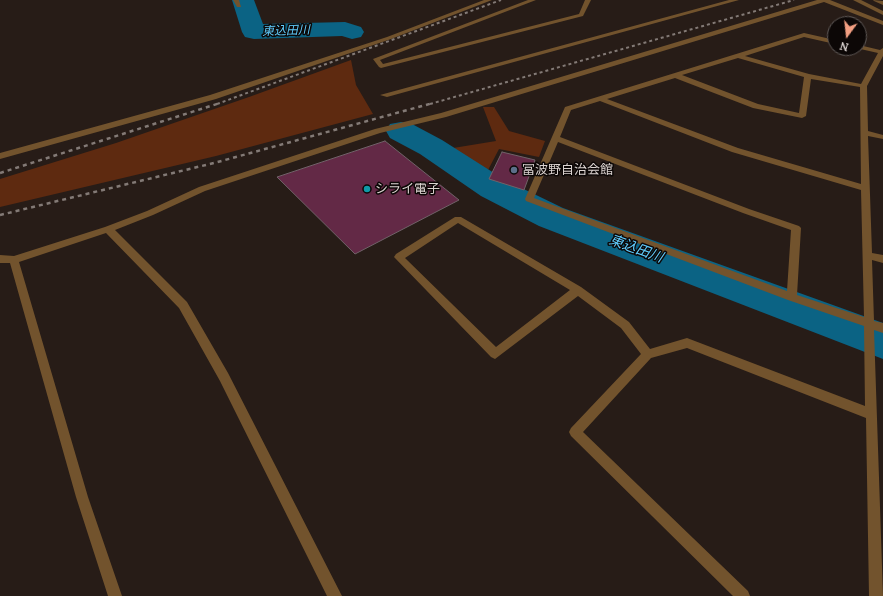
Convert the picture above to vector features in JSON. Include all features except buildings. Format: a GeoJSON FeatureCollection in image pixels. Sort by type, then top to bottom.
{"type":"FeatureCollection","features":[{"type":"Feature","properties":{"kind":"street"},"geometry":{"type":"LineString","coordinates":[[236,0],[239,6]]}},
{"type":"Feature","properties":{"kind":"street"},"geometry":{"type":"LineString","coordinates":[[0,156],[213,97],[389,38],[489,0]]}},
{"type":"Feature","properties":{"kind":"street"},"geometry":{"type":"LineString","coordinates":[[533,0],[376,59],[381,66],[581,15],[588,0]]}},
{"type":"Feature","properties":{"kind":"street"},"geometry":{"type":"LineString","coordinates":[[384,95],[736,0]]}},
{"type":"Feature","properties":{"kind":"street"},"geometry":{"type":"LineString","coordinates":[[0,259],[14,260],[108,230],[150,213],[202,189],[378,131],[443,115],[824,0],[883,23]]}},
{"type":"Feature","properties":{"kind":"street"},"geometry":{"type":"LineString","coordinates":[[856,0],[883,13]]}},
{"type":"Feature","properties":{"kind":"street"},"geometry":{"type":"LineString","coordinates":[[876,0],[883,3]]}},
{"type":"Feature","properties":{"kind":"street"},"geometry":{"type":"LineString","coordinates":[[827,40],[804,35],[568,109],[529,199],[869,327],[883,328]]}},
{"type":"Feature","properties":{"kind":"street"},"geometry":{"type":"LineString","coordinates":[[867,48],[883,51],[863,86],[871,414],[879,545],[876,596]]}},
{"type":"Feature","properties":{"kind":"street"},"geometry":{"type":"LineString","coordinates":[[738,56],[808,76],[863,86]]}},
{"type":"Feature","properties":{"kind":"street"},"geometry":{"type":"LineString","coordinates":[[675,75],[756,106],[802,116],[808,76]]}},
{"type":"Feature","properties":{"kind":"street"},"geometry":{"type":"LineString","coordinates":[[601,99],[735,150],[865,188]]}},
{"type":"Feature","properties":{"kind":"street"},"geometry":{"type":"LineString","coordinates":[[864,132],[883,137]]}},
{"type":"Feature","properties":{"kind":"street"},"geometry":{"type":"LineString","coordinates":[[555,138],[746,211],[796,228],[792,297]]}},
{"type":"Feature","properties":{"kind":"street"},"geometry":{"type":"LineString","coordinates":[[578,290],[495,354],[399,257],[458,219],[578,290],[625,325],[648,354]]}},
{"type":"Feature","properties":{"kind":"street"},"geometry":{"type":"LineString","coordinates":[[108,230],[183,305],[224,378],[335,596]]}},
{"type":"Feature","properties":{"kind":"street"},"geometry":{"type":"LineString","coordinates":[[867,255],[883,259]]}},
{"type":"Feature","properties":{"kind":"street"},"geometry":{"type":"LineString","coordinates":[[14,260],[82,497],[115,596]]}},
{"type":"Feature","properties":{"kind":"street"},"geometry":{"type":"LineString","coordinates":[[743,596],[575,432],[648,354],[686,343],[871,414]]}},
{"type":"Feature","properties":{"kind":"shaded area"},"geometry":{"type":"Polygon","coordinates":[[[351,60],[356,85],[373,114],[216,156],[0,207],[0,179],[116,143],[351,60]]]}},
{"type":"Feature","properties":{"kind":"shaded area"},"geometry":{"type":"Polygon","coordinates":[[[483,107],[494,107],[509,131],[545,141],[539,157],[499,149],[487,172],[447,149],[496,141],[483,107]]]}},
{"type":"Feature","properties":{"kind":"waterway","name":"東込田川"},"geometry":{"type":"LineString","coordinates":[[243,0],[254,32],[345,29],[352,32]]}},
{"type":"Feature","properties":{"kind":"waterway","name":"東込田川"},"geometry":{"type":"LineString","coordinates":[[401,131],[431,147],[493,188],[551,217],[883,341]]}},
{"type":"Feature","properties":{"kind":"railway"},"geometry":{"type":"LineString","coordinates":[[218,104],[501,0]]}},
{"type":"Feature","properties":{"kind":"railway"},"geometry":{"type":"LineString","coordinates":[[430,104],[794,0]]}},
{"type":"Feature","properties":{"kind":"railway"},"geometry":{"type":"LineString","coordinates":[[0,215],[214,163],[433,103]]}},
{"type":"Feature","properties":{"kind":"railway"},"geometry":{"type":"LineString","coordinates":[[0,173],[218,104]]}},
{"type":"Feature","properties":{"kind":"place","name":"冨波野自治会館"},"geometry":{"type":"Point","coordinates":[514,170]}},
{"type":"Feature","properties":{"kind":"place","name":"シライ電子"},"geometry":{"type":"Point","coordinates":[367,189]}}]}
